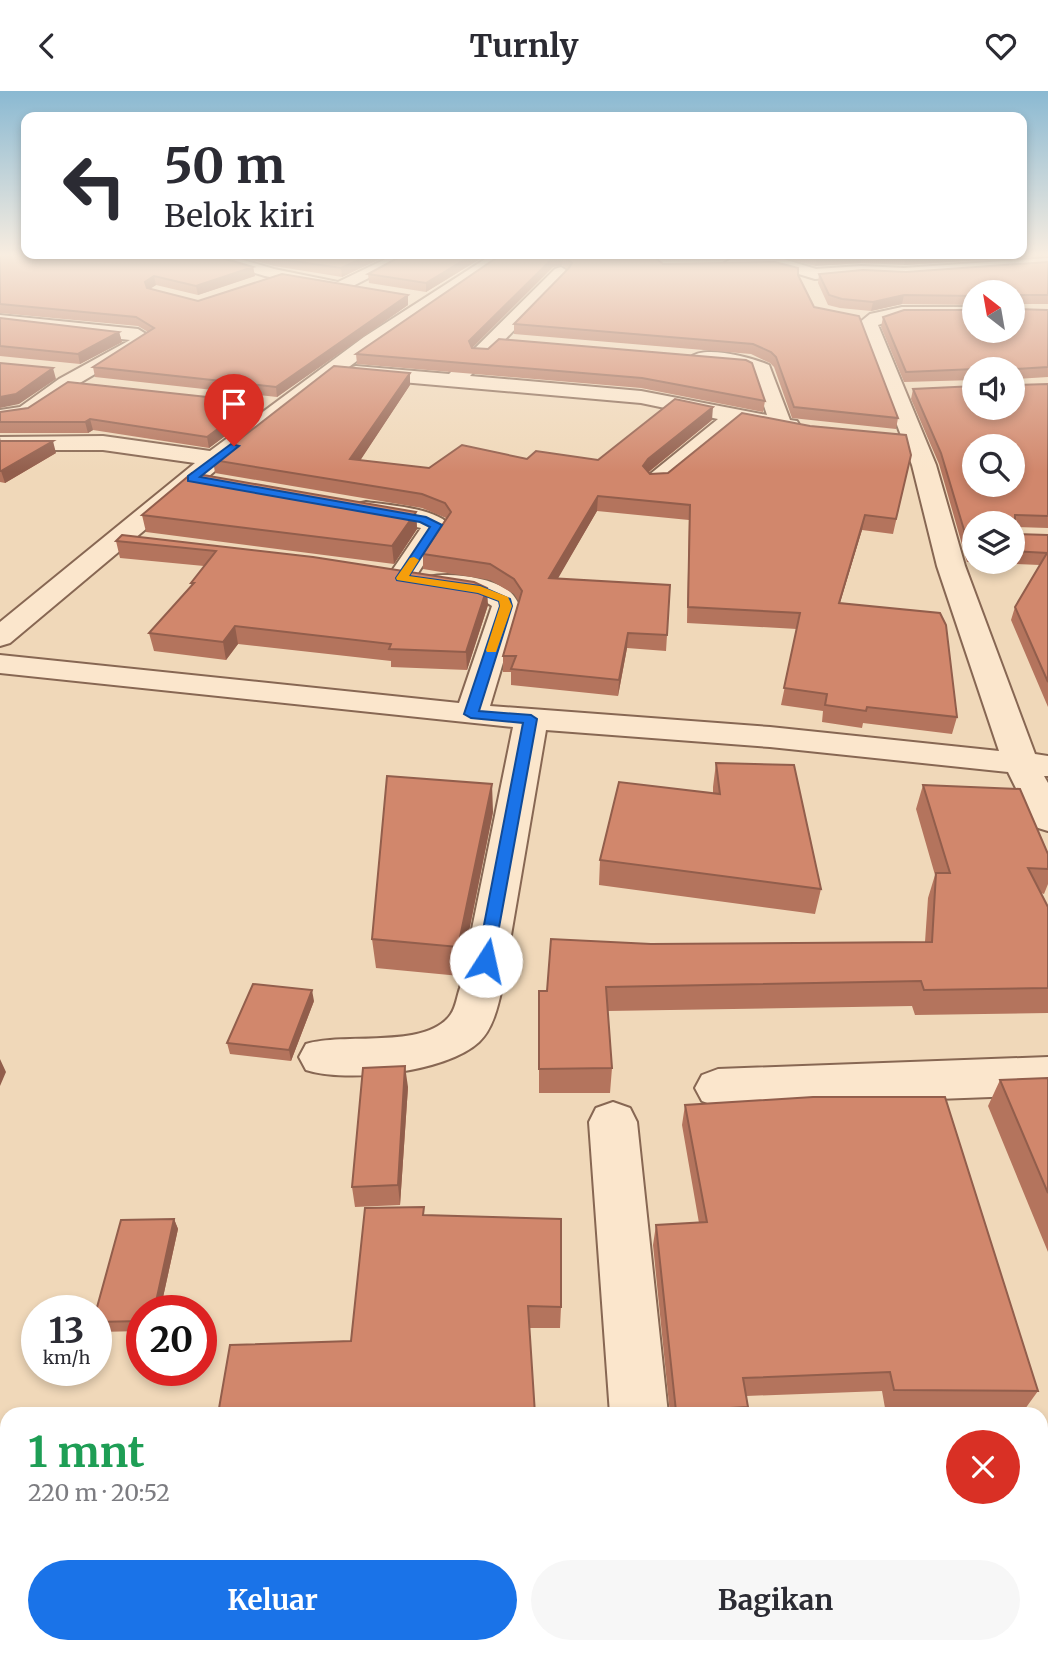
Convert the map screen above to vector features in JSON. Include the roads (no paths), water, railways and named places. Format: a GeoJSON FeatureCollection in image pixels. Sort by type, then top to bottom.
{"type":"FeatureCollection","features":[{"type":"Feature","properties":{"kind":"street"},"geometry":{"type":"LineString","coordinates":[[0,416],[12,417],[28,412],[75,378],[145,339],[144,336],[53,326]]}},
{"type":"Feature","properties":{"kind":"street"},"geometry":{"type":"LineString","coordinates":[[0,637],[113,539],[192,478],[218,471],[284,407],[391,326]]}},
{"type":"Feature","properties":{"kind":"street"},"geometry":{"type":"LineString","coordinates":[[455,380],[507,326]]}},
{"type":"Feature","properties":{"kind":"street"},"geometry":{"type":"LineString","coordinates":[[868,326],[953,534],[1035,765],[1048,820]]}},
{"type":"Feature","properties":{"kind":"street"},"geometry":{"type":"LineString","coordinates":[[492,340],[519,342]]}},
{"type":"Feature","properties":{"kind":"street"},"geometry":{"type":"LineString","coordinates":[[678,356],[744,362],[762,369],[781,424]]}},
{"type":"Feature","properties":{"kind":"street"},"geometry":{"type":"LineString","coordinates":[[48,369],[107,387]]}},
{"type":"Feature","properties":{"kind":"street"},"geometry":{"type":"LineString","coordinates":[[330,370],[641,397],[808,430]]}},
{"type":"Feature","properties":{"kind":"street"},"geometry":{"type":"LineString","coordinates":[[895,391],[922,390]]}},
{"type":"Feature","properties":{"kind":"street"},"geometry":{"type":"LineString","coordinates":[[257,404],[284,407]]}},
{"type":"Feature","properties":{"kind":"street"},"geometry":{"type":"LineString","coordinates":[[657,480],[736,415]]}},
{"type":"Feature","properties":{"kind":"street"},"geometry":{"type":"LineString","coordinates":[[889,437],[915,440]]}},
{"type":"Feature","properties":{"kind":"street"},"geometry":{"type":"LineString","coordinates":[[0,443],[103,443],[218,471]]}},
{"type":"Feature","properties":{"kind":"street"},"geometry":{"type":"LineString","coordinates":[[341,505],[422,519],[436,525],[389,576],[480,590],[504,599],[506,606],[471,714]]}},
{"type":"Feature","properties":{"kind":"street"},"geometry":{"type":"LineString","coordinates":[[113,539],[154,544]]}},
{"type":"Feature","properties":{"kind":"street"},"geometry":{"type":"LineString","coordinates":[[0,664],[471,714],[770,737],[1035,765]]}},
{"type":"Feature","properties":{"kind":"street"},"geometry":{"type":"LineString","coordinates":[[322,1056],[424,1052],[462,1032],[474,1013],[481,988],[531,719]]}},
{"type":"Feature","properties":{"kind":"street"},"geometry":{"type":"LineString","coordinates":[[718,1088],[1048,1076]]}},
{"type":"Feature","properties":{"kind":"street"},"geometry":{"type":"LineString","coordinates":[[612,1122],[638,1407]]}}]}
